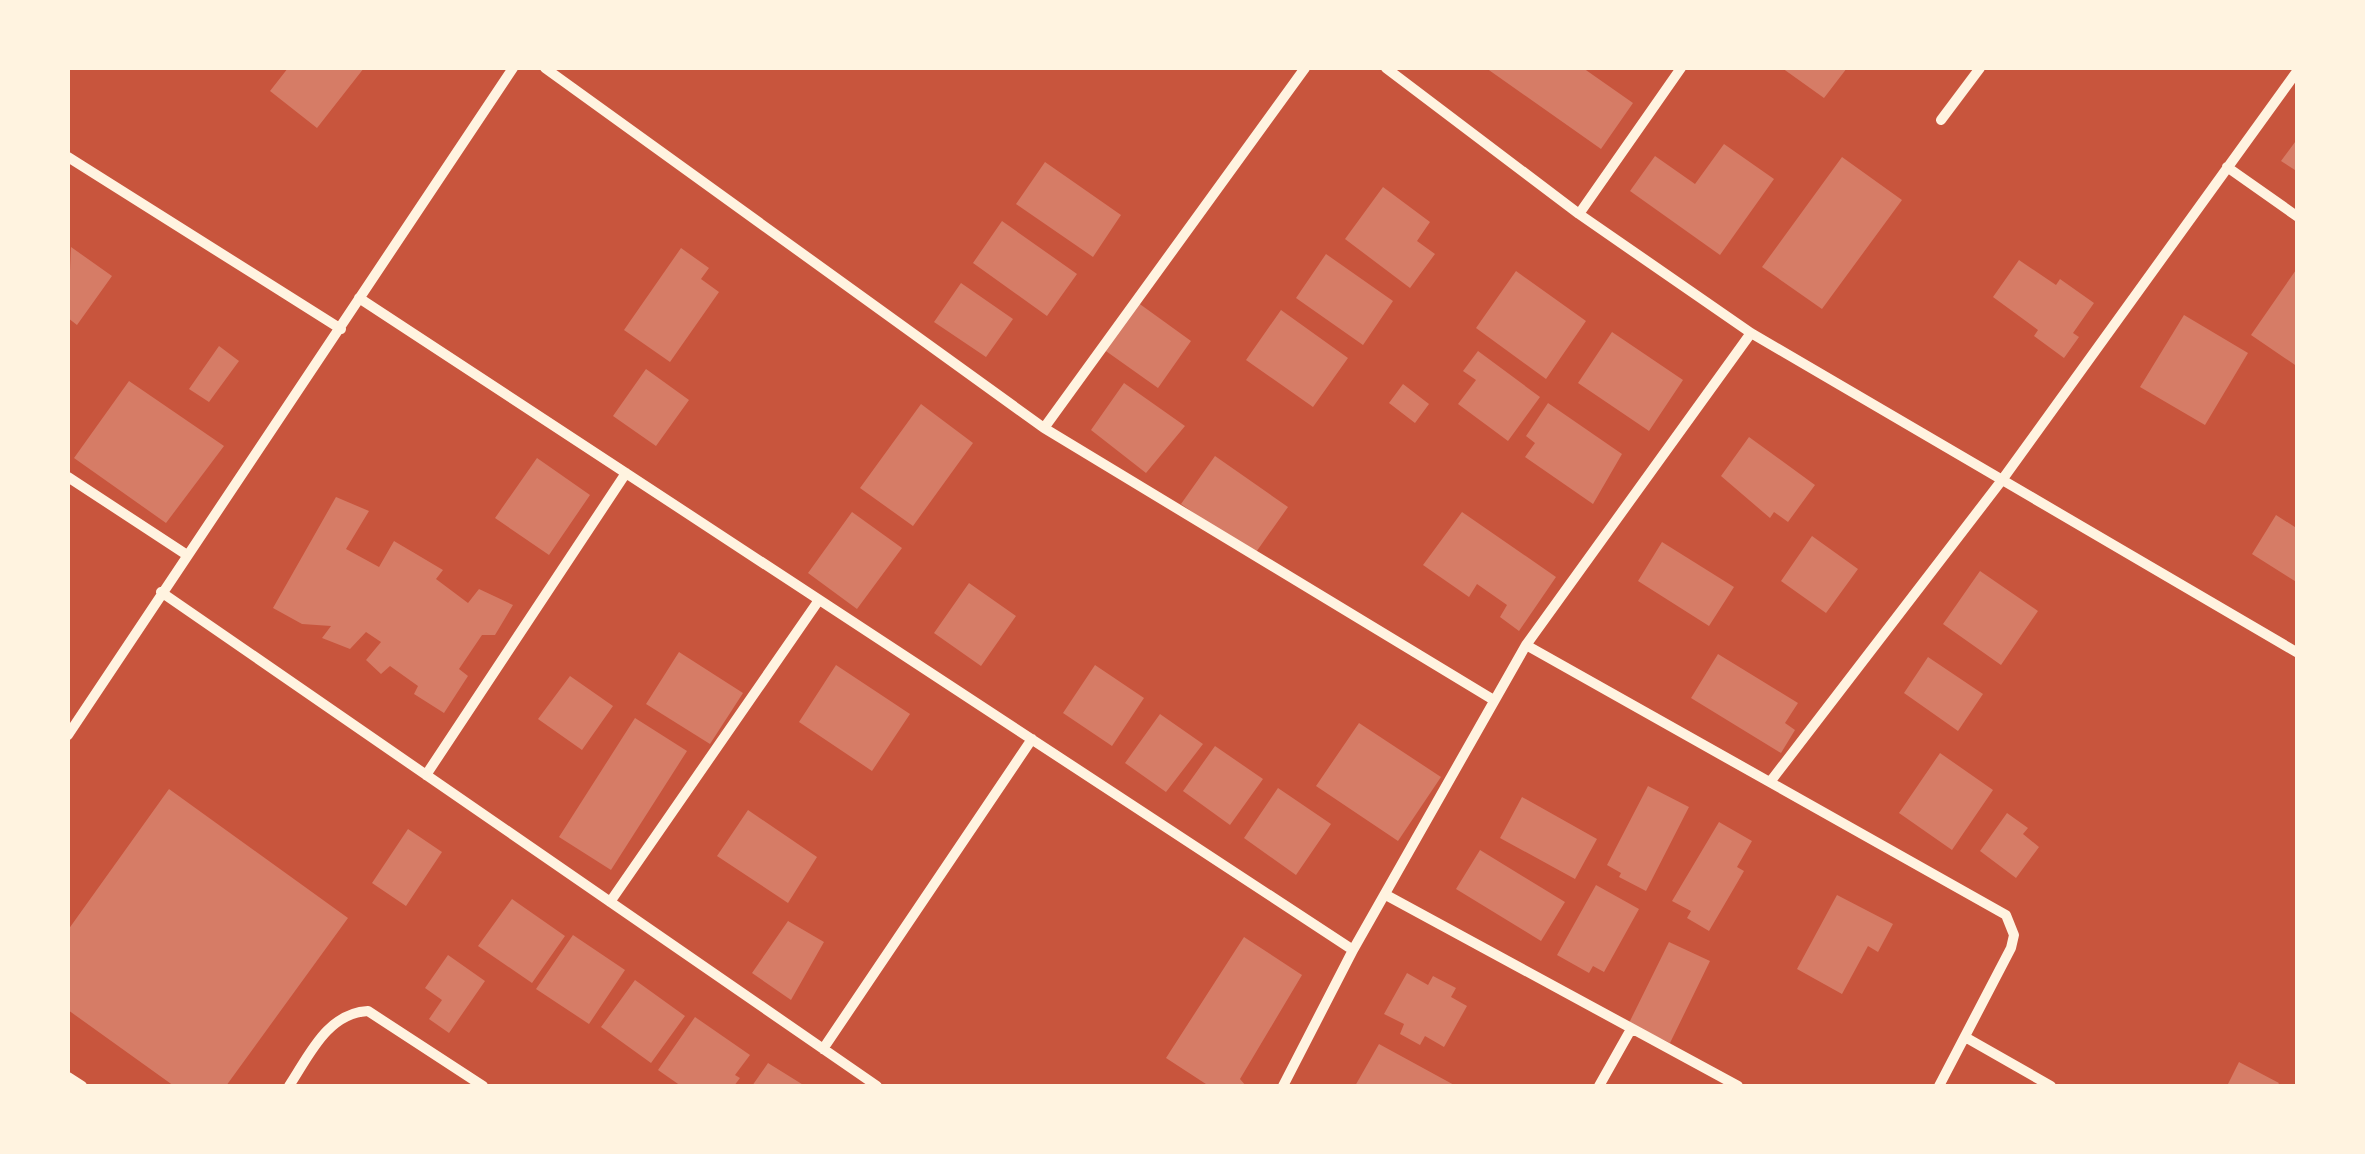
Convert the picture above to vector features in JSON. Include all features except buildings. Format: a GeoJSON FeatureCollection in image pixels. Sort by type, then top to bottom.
{"type":"FeatureCollection","features":[{"type":"Feature","properties":{"kind":"street"},"geometry":{"type":"LineString","coordinates":[[68,736],[513,68]]}},
{"type":"Feature","properties":{"kind":"street"},"geometry":{"type":"LineString","coordinates":[[546,68],[1044,428],[1492,699]]}},
{"type":"Feature","properties":{"kind":"street"},"geometry":{"type":"LineString","coordinates":[[1044,428],[1305,68]]}},
{"type":"Feature","properties":{"kind":"street"},"geometry":{"type":"LineString","coordinates":[[1386,68],[1579,214],[1751,333],[2298,652]]}},
{"type":"Feature","properties":{"kind":"street"},"geometry":{"type":"LineString","coordinates":[[1579,214],[1681,68]]}},
{"type":"Feature","properties":{"kind":"street"},"geometry":{"type":"LineString","coordinates":[[1941,120],[1980,68]]}},
{"type":"Feature","properties":{"kind":"street"},"geometry":{"type":"LineString","coordinates":[[1770,782],[2002,480],[2298,70]]}},
{"type":"Feature","properties":{"kind":"street"},"geometry":{"type":"LineString","coordinates":[[68,158],[341,329]]}},
{"type":"Feature","properties":{"kind":"street"},"geometry":{"type":"LineString","coordinates":[[2227,167],[2298,217]]}},
{"type":"Feature","properties":{"kind":"street"},"geometry":{"type":"LineString","coordinates":[[359,298],[1353,950]]}},
{"type":"Feature","properties":{"kind":"street"},"geometry":{"type":"LineString","coordinates":[[1283,1086],[1353,950],[1526,644],[1751,333]]}},
{"type":"Feature","properties":{"kind":"street"},"geometry":{"type":"LineString","coordinates":[[426,775],[626,473]]}},
{"type":"Feature","properties":{"kind":"street"},"geometry":{"type":"LineString","coordinates":[[68,478],[187,555]]}},
{"type":"Feature","properties":{"kind":"street"},"geometry":{"type":"LineString","coordinates":[[162,592],[877,1086]]}},
{"type":"Feature","properties":{"kind":"street"},"geometry":{"type":"LineString","coordinates":[[610,902],[819,600]]}},
{"type":"Feature","properties":{"kind":"street"},"geometry":{"type":"LineString","coordinates":[[1526,644],[2011,921],[2010,948],[1939,1086]]}},
{"type":"Feature","properties":{"kind":"street"},"geometry":{"type":"LineString","coordinates":[[823,1049],[1032,739]]}},
{"type":"Feature","properties":{"kind":"street"},"geometry":{"type":"LineString","coordinates":[[1386,895],[1630,1031],[1738,1086]]}},
{"type":"Feature","properties":{"kind":"street"},"geometry":{"type":"LineString","coordinates":[[288,1086],[327,1030],[340,1018],[368,1011],[382,1016],[483,1086]]}},
{"type":"Feature","properties":{"kind":"street"},"geometry":{"type":"LineString","coordinates":[[1599,1086],[1630,1031]]}},
{"type":"Feature","properties":{"kind":"street"},"geometry":{"type":"LineString","coordinates":[[1965,1037],[2051,1086]]}},
{"type":"Feature","properties":{"kind":"street"},"geometry":{"type":"LineString","coordinates":[[68,1077],[82,1086]]}}]}
